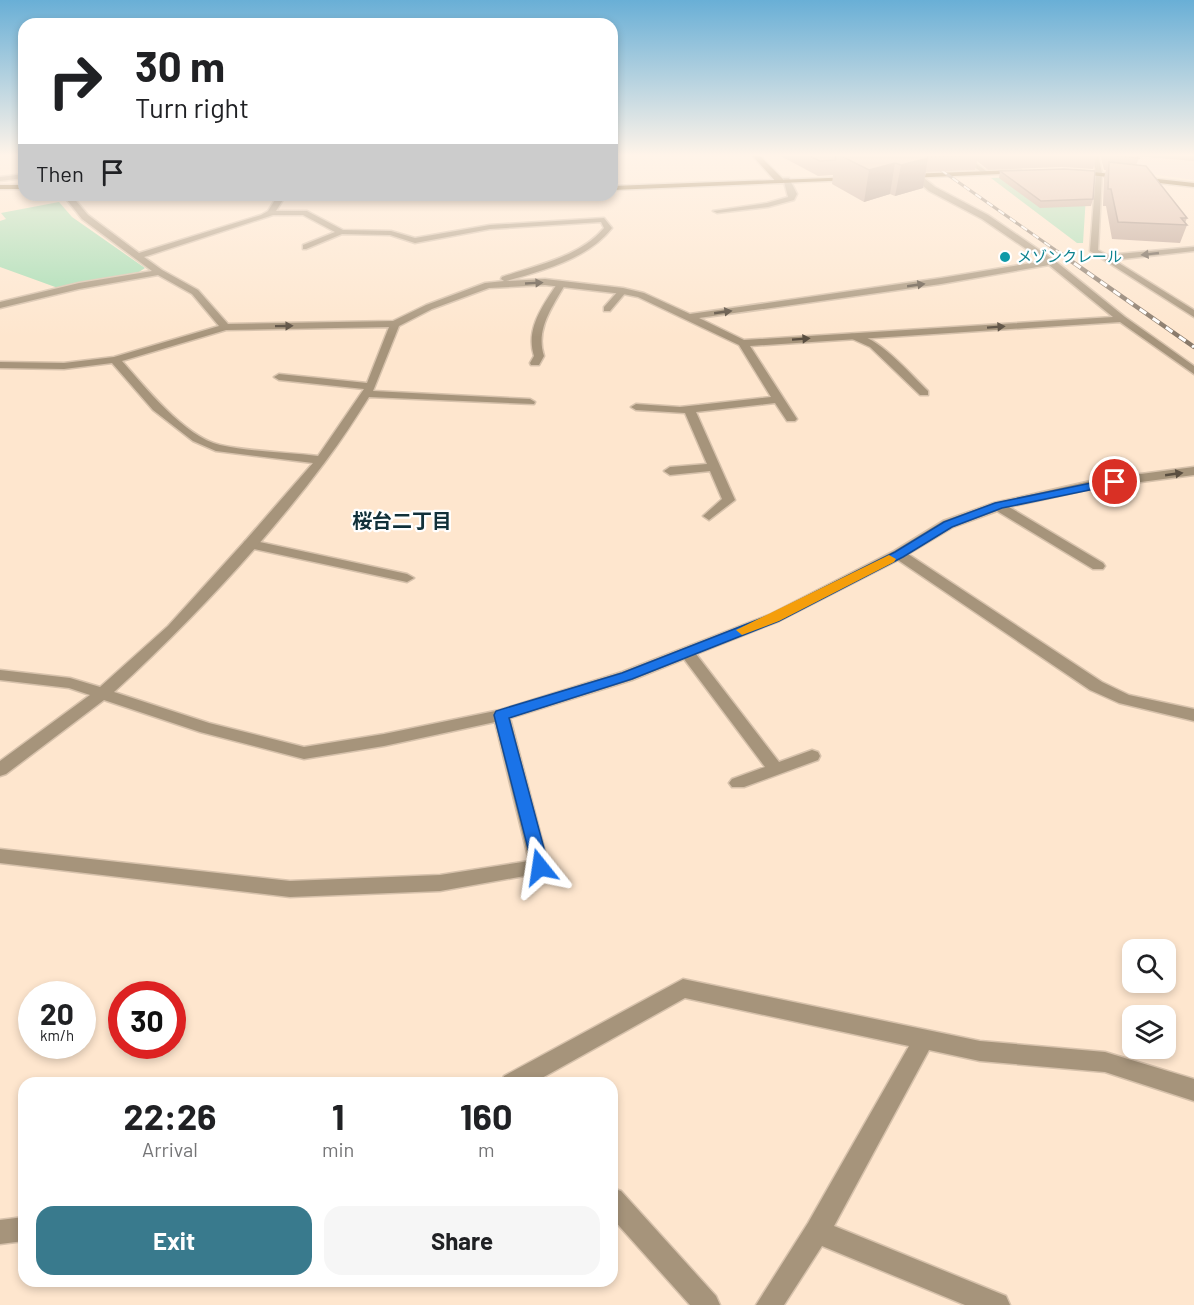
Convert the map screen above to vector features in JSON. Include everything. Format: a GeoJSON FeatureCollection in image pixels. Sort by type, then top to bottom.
{"type":"FeatureCollection","features":[{"type":"Feature","properties":{"kind":"street"},"geometry":{"type":"LineString","coordinates":[[83,215],[159,272],[195,292],[225,327]]}},
{"type":"Feature","properties":{"kind":"street"},"geometry":{"type":"LineString","coordinates":[[138,256],[265,215]]}},
{"type":"Feature","properties":{"kind":"street"},"geometry":{"type":"LineString","coordinates":[[308,215],[341,232]]}},
{"type":"Feature","properties":{"kind":"street"},"geometry":{"type":"LineString","coordinates":[[981,215],[1051,262],[1122,319],[1194,371]]}},
{"type":"Feature","properties":{"kind":"street"},"geometry":{"type":"LineString","coordinates":[[1096,215],[1094,251],[1194,314]]}},
{"type":"Feature","properties":{"kind":"street"},"geometry":{"type":"LineString","coordinates":[[0,365],[64,366],[115,360],[225,327],[395,324],[429,307],[586,247],[603,237],[608,228],[602,217],[490,227],[415,241],[391,233],[341,232],[306,247]]}},
{"type":"Feature","properties":{"kind":"street"},"geometry":{"type":"LineString","coordinates":[[425,239],[436,244]]}},
{"type":"Feature","properties":{"kind":"street"},"geometry":{"type":"LineString","coordinates":[[1106,258],[1194,249]]}},
{"type":"Feature","properties":{"kind":"street"},"geometry":{"type":"LineString","coordinates":[[689,317],[941,281],[1051,262]]}},
{"type":"Feature","properties":{"kind":"street"},"geometry":{"type":"LineString","coordinates":[[0,305],[79,286],[159,272]]}},
{"type":"Feature","properties":{"kind":"street"},"geometry":{"type":"LineString","coordinates":[[488,285],[562,284],[641,295],[743,343],[1122,319]]}},
{"type":"Feature","properties":{"kind":"street"},"geometry":{"type":"LineString","coordinates":[[535,363],[539,356],[535,348],[539,324],[562,284]]}},
{"type":"Feature","properties":{"kind":"street"},"geometry":{"type":"LineString","coordinates":[[607,309],[622,291]]}},
{"type":"Feature","properties":{"kind":"street"},"geometry":{"type":"LineString","coordinates":[[0,770],[103,693],[173,629],[250,544],[321,460],[368,390],[395,324]]}},
{"type":"Feature","properties":{"kind":"street"},"geometry":{"type":"LineString","coordinates":[[854,336],[873,345],[924,393]]}},
{"type":"Feature","properties":{"kind":"street"},"geometry":{"type":"LineString","coordinates":[[743,343],[791,419]]}},
{"type":"Feature","properties":{"kind":"street"},"geometry":{"type":"LineString","coordinates":[[115,360],[158,408],[196,439],[216,448],[321,460]]}},
{"type":"Feature","properties":{"kind":"street"},"geometry":{"type":"LineString","coordinates":[[279,376],[368,390],[530,402]]}},
{"type":"Feature","properties":{"kind":"street"},"geometry":{"type":"LineString","coordinates":[[636,407],[689,409],[778,399]]}},
{"type":"Feature","properties":{"kind":"street"},"geometry":{"type":"LineString","coordinates":[[689,409],[729,500],[709,516]]}},
{"type":"Feature","properties":{"kind":"street"},"geometry":{"type":"LineString","coordinates":[[670,471],[714,467]]}},
{"type":"Feature","properties":{"kind":"street"},"geometry":{"type":"LineString","coordinates":[[0,675],[70,682],[206,728],[304,753],[501,715],[627,676],[774,618],[899,554],[948,525],[999,506],[1095,484],[1194,471]]}},
{"type":"Feature","properties":{"kind":"street"},"geometry":{"type":"LineString","coordinates":[[999,506],[1098,566]]}},
{"type":"Feature","properties":{"kind":"street"},"geometry":{"type":"LineString","coordinates":[[250,544],[407,578]]}},
{"type":"Feature","properties":{"kind":"street"},"geometry":{"type":"LineString","coordinates":[[899,554],[1096,686],[1135,702],[1194,715]]}},
{"type":"Feature","properties":{"kind":"street"},"geometry":{"type":"LineString","coordinates":[[687,653],[776,770]]}},
{"type":"Feature","properties":{"kind":"street"},"geometry":{"type":"LineString","coordinates":[[0,856],[290,889],[440,883],[540,867],[501,715]]}},
{"type":"Feature","properties":{"kind":"street"},"geometry":{"type":"LineString","coordinates":[[738,783],[812,756]]}},
{"type":"Feature","properties":{"kind":"street"},"geometry":{"type":"LineString","coordinates":[[523,1077],[683,988],[980,1051],[1105,1062],[1194,1090]]}},
{"type":"Feature","properties":{"kind":"street"},"geometry":{"type":"LineString","coordinates":[[768,1305],[817,1232],[924,1039]]}},
{"type":"Feature","properties":{"kind":"street"},"geometry":{"type":"LineString","coordinates":[[618,1207],[707,1305]]}},
{"type":"Feature","properties":{"kind":"street"},"geometry":{"type":"LineString","coordinates":[[0,1232],[18,1230]]}},
{"type":"Feature","properties":{"kind":"street"},"geometry":{"type":"LineString","coordinates":[[817,1232],[997,1305]]}},
{"type":"Feature","properties":{"kind":"green space"},"geometry":{"type":"Polygon","coordinates":[[[3,215],[70,215],[145,268],[139,272],[58,288],[0,267],[0,221],[6,219],[3,215]]]}},
{"type":"Feature","properties":{"kind":"green space"},"geometry":{"type":"Polygon","coordinates":[[[1040,215],[1085,215],[1083,243],[1077,243],[1040,215]]]}},
{"type":"Feature","properties":{"kind":"building"},"geometry":{"type":"Polygon","coordinates":[[[1116,215],[1185,215],[1187,218],[1181,218],[1187,225],[1118,222],[1116,215]]]}},
{"type":"Feature","properties":{"kind":"railway"},"geometry":{"type":"LineString","coordinates":[[1005,215],[1064,256]]}},
{"type":"Feature","properties":{"kind":"railway"},"geometry":{"type":"LineString","coordinates":[[1061,254],[1194,347]]}},
{"type":"Feature","properties":{"kind":"slow traffic"},"geometry":{"type":"LineString","coordinates":[[742,630],[774,618],[889,559]]}},
{"type":"Feature","properties":{"kind":"place","name":"メゾンクレール"},"geometry":{"type":"Point","coordinates":[1005,257]}},
{"type":"Feature","properties":{"kind":"district","name":"桜台二丁目"},"geometry":{"type":"Point","coordinates":[402,521]}},
{"type":"Feature","properties":{"kind":"route"},"geometry":{"type":"LineString","coordinates":[[540,867],[501,715],[627,676],[774,618],[899,554],[948,525],[999,506],[1095,484],[1115,482]]}}]}
